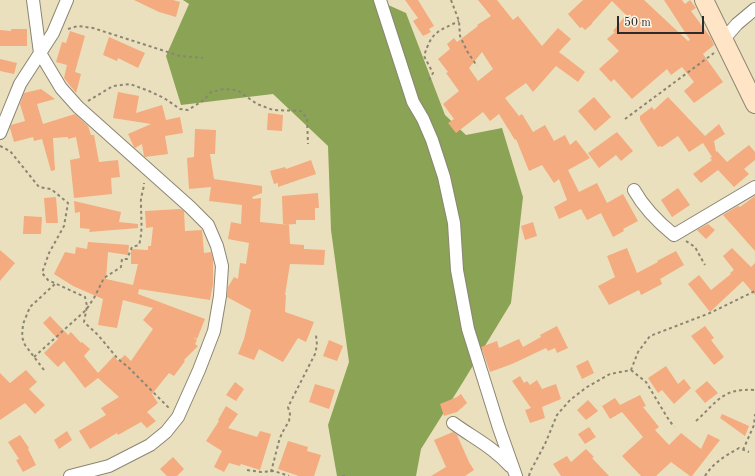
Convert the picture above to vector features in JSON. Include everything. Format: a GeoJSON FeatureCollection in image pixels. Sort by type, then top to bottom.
{"type":"FeatureCollection","features":[{"type":"Feature","properties":{"kind":"street"},"geometry":{"type":"LineString","coordinates":[[33,0],[40,53],[61,88],[78,108],[190,207],[208,226],[217,246],[222,266],[220,296],[214,330],[178,417],[166,432],[150,445],[110,466],[70,476]]}},
{"type":"Feature","properties":{"kind":"street"},"geometry":{"type":"LineString","coordinates":[[0,133],[20,84],[53,33],[67,0]]}},
{"type":"Feature","properties":{"kind":"street"},"geometry":{"type":"LineString","coordinates":[[380,0],[413,102],[432,140],[444,177],[454,223],[457,270],[468,329],[499,428],[516,473]]}},
{"type":"Feature","properties":{"kind":"street"},"geometry":{"type":"LineString","coordinates":[[704,0],[753,93]]}},
{"type":"Feature","properties":{"kind":"street"},"geometry":{"type":"LineString","coordinates":[[724,39],[737,24],[755,9]]}},
{"type":"Feature","properties":{"kind":"street"},"geometry":{"type":"LineString","coordinates":[[634,190],[640,200],[660,223],[674,235],[755,186]]}},
{"type":"Feature","properties":{"kind":"street"},"geometry":{"type":"LineString","coordinates":[[453,423],[491,448],[501,456],[516,473]]}},
{"type":"Feature","properties":{"kind":"path"},"geometry":{"type":"LineString","coordinates":[[451,0],[459,21],[460,36],[467,51],[477,66]]}},
{"type":"Feature","properties":{"kind":"path"},"geometry":{"type":"LineString","coordinates":[[429,80],[433,73],[424,56],[428,43],[434,34],[459,21]]}},
{"type":"Feature","properties":{"kind":"path"},"geometry":{"type":"LineString","coordinates":[[53,33],[78,26],[94,28],[180,56],[203,58]]}},
{"type":"Feature","properties":{"kind":"path"},"geometry":{"type":"LineString","coordinates":[[625,119],[718,50],[724,39]]}},
{"type":"Feature","properties":{"kind":"path"},"geometry":{"type":"LineString","coordinates":[[78,108],[96,95],[113,86],[130,84],[164,98],[180,109],[188,110],[204,100],[211,92],[224,89],[237,90],[257,104],[273,110],[301,111],[307,119],[308,144]]}},
{"type":"Feature","properties":{"kind":"path"},"geometry":{"type":"LineString","coordinates":[[0,146],[10,151],[39,187],[51,189],[68,203],[64,226],[49,253],[42,273],[48,280],[85,297],[87,306],[84,322],[98,335],[118,359],[178,417]]}},
{"type":"Feature","properties":{"kind":"path"},"geometry":{"type":"LineString","coordinates":[[34,357],[86,310],[104,278],[121,267],[122,259],[127,259],[132,247],[139,245],[143,222],[140,203],[144,187],[146,168]]}},
{"type":"Feature","properties":{"kind":"path"},"geometry":{"type":"LineString","coordinates":[[674,235],[695,246],[705,264]]}},
{"type":"Feature","properties":{"kind":"path"},"geometry":{"type":"LineString","coordinates":[[44,370],[22,337],[23,324],[30,307],[56,284]]}},
{"type":"Feature","properties":{"kind":"path"},"geometry":{"type":"LineString","coordinates":[[631,370],[638,352],[650,336],[710,313],[755,290]]}},
{"type":"Feature","properties":{"kind":"path"},"geometry":{"type":"LineString","coordinates":[[271,472],[280,437],[289,421],[290,414],[288,407],[314,354],[317,345],[316,335]]}},
{"type":"Feature","properties":{"kind":"path"},"geometry":{"type":"LineString","coordinates":[[529,476],[557,416],[570,400],[587,387],[610,374],[631,370],[646,382],[674,427]]}},
{"type":"Feature","properties":{"kind":"path"},"geometry":{"type":"LineString","coordinates":[[696,421],[717,400],[730,391],[746,389],[755,390]]}},
{"type":"Feature","properties":{"kind":"path"},"geometry":{"type":"LineString","coordinates":[[743,450],[754,425],[755,414]]}},
{"type":"Feature","properties":{"kind":"path"},"geometry":{"type":"LineString","coordinates":[[705,476],[717,461],[739,448],[749,452]]}},
{"type":"Feature","properties":{"kind":"path"},"geometry":{"type":"LineString","coordinates":[[247,470],[271,472],[289,476]]}},
{"type":"Feature","properties":{"kind":"green space"},"geometry":{"type":"Polygon","coordinates":[[[183,0],[377,0],[406,13],[445,115],[466,135],[502,128],[523,197],[511,303],[421,449],[416,476],[337,476],[328,425],[349,362],[331,230],[328,146],[273,94],[181,105],[166,56],[189,4],[183,0]]]}},
{"type":"Feature","properties":{"kind":"building"},"geometry":{"type":"Polygon","coordinates":[[[134,0],[173,0],[180,2],[176,17],[159,12],[134,0]]]}},
{"type":"Feature","properties":{"kind":"building"},"geometry":{"type":"Polygon","coordinates":[[[405,0],[418,0],[434,26],[429,29],[431,32],[423,36],[413,21],[418,18],[405,0]]]}},
{"type":"Feature","properties":{"kind":"building"},"geometry":{"type":"Polygon","coordinates":[[[478,0],[497,0],[513,20],[518,16],[542,46],[558,28],[571,39],[559,52],[585,72],[578,82],[556,66],[533,92],[526,83],[505,98],[519,116],[522,114],[533,132],[545,125],[554,141],[565,135],[570,145],[576,140],[590,158],[568,170],[579,192],[597,183],[607,203],[623,194],[638,221],[623,229],[624,231],[613,237],[601,213],[587,220],[581,209],[559,219],[554,207],[567,200],[559,179],[554,183],[542,165],[529,171],[516,139],[515,140],[499,114],[490,121],[483,112],[456,133],[448,123],[454,119],[443,104],[459,91],[446,73],[448,72],[438,59],[450,49],[447,44],[454,38],[457,42],[478,26],[477,25],[491,16],[478,0]],[[482,52],[469,68],[478,81],[493,69],[482,52]]]}},
{"type":"Feature","properties":{"kind":"building"},"geometry":{"type":"Polygon","coordinates":[[[583,0],[644,0],[688,41],[690,40],[664,0],[682,0],[685,4],[690,0],[696,8],[691,11],[711,38],[714,45],[703,54],[723,82],[694,103],[684,91],[694,82],[682,67],[671,75],[667,69],[632,99],[614,79],[611,82],[599,69],[619,51],[607,39],[615,32],[613,31],[626,15],[612,1],[585,30],[582,27],[580,28],[568,14],[583,0]]]}},
{"type":"Feature","properties":{"kind":"building"},"geometry":{"type":"Polygon","coordinates":[[[11,29],[27,29],[27,46],[0,46],[0,30],[11,31],[11,29]]]}},
{"type":"Feature","properties":{"kind":"building"},"geometry":{"type":"Polygon","coordinates":[[[70,31],[85,36],[75,72],[81,74],[76,93],[64,78],[67,65],[56,62],[62,42],[66,43],[70,31]]]}},
{"type":"Feature","properties":{"kind":"building"},"geometry":{"type":"Polygon","coordinates":[[[109,37],[145,53],[138,68],[118,58],[117,61],[103,55],[109,37]]]}},
{"type":"Feature","properties":{"kind":"building"},"geometry":{"type":"Polygon","coordinates":[[[0,59],[17,63],[14,74],[0,71],[0,59]]]}},
{"type":"Feature","properties":{"kind":"building"},"geometry":{"type":"Polygon","coordinates":[[[41,89],[55,99],[37,104],[43,124],[75,114],[88,126],[91,135],[94,135],[99,162],[118,160],[120,177],[111,178],[112,194],[74,198],[70,160],[80,158],[76,137],[68,139],[68,137],[53,138],[55,170],[51,171],[42,139],[34,141],[33,137],[14,142],[10,128],[11,125],[25,121],[20,104],[24,93],[41,89]]]}},
{"type":"Feature","properties":{"kind":"building"},"geometry":{"type":"Polygon","coordinates":[[[118,92],[139,96],[136,113],[162,105],[166,120],[180,117],[183,133],[165,136],[168,154],[145,157],[142,144],[135,148],[134,147],[128,134],[151,124],[113,118],[118,92]]]}},
{"type":"Feature","properties":{"kind":"building"},"geometry":{"type":"Polygon","coordinates":[[[594,97],[611,117],[595,131],[578,111],[594,97]]]}},
{"type":"Feature","properties":{"kind":"building"},"geometry":{"type":"Polygon","coordinates":[[[668,97],[705,136],[719,124],[725,134],[714,141],[716,152],[717,151],[727,162],[749,145],[755,152],[755,160],[744,169],[749,174],[734,187],[718,170],[701,183],[693,174],[712,160],[710,158],[712,157],[703,143],[689,152],[678,136],[662,147],[658,147],[640,120],[640,116],[652,107],[654,110],[668,97]]]}},
{"type":"Feature","properties":{"kind":"building"},"geometry":{"type":"Polygon","coordinates":[[[268,113],[283,115],[282,131],[267,130],[268,113]]]}},
{"type":"Feature","properties":{"kind":"building"},"geometry":{"type":"Polygon","coordinates":[[[195,129],[216,130],[215,154],[210,154],[214,179],[262,186],[262,193],[252,197],[253,199],[261,198],[260,222],[289,225],[290,244],[304,245],[304,249],[325,250],[324,265],[290,264],[285,295],[285,312],[314,322],[306,342],[298,338],[283,362],[259,349],[254,360],[238,354],[244,339],[251,310],[227,297],[228,287],[234,277],[238,279],[240,263],[246,264],[249,243],[228,239],[231,222],[241,224],[242,205],[209,201],[211,187],[189,189],[187,158],[194,157],[195,129]]]}},
{"type":"Feature","properties":{"kind":"building"},"geometry":{"type":"Polygon","coordinates":[[[617,132],[633,151],[621,161],[616,155],[599,168],[588,153],[617,132]]]}},
{"type":"Feature","properties":{"kind":"building"},"geometry":{"type":"Polygon","coordinates":[[[311,160],[316,174],[278,187],[278,183],[274,184],[270,171],[285,167],[286,169],[311,160]]]}},
{"type":"Feature","properties":{"kind":"building"},"geometry":{"type":"Polygon","coordinates":[[[678,188],[690,205],[672,217],[661,200],[678,188]]]}},
{"type":"Feature","properties":{"kind":"building"},"geometry":{"type":"Polygon","coordinates":[[[318,193],[319,208],[315,208],[315,220],[296,220],[296,224],[283,225],[282,196],[318,193]]]}},
{"type":"Feature","properties":{"kind":"building"},"geometry":{"type":"Polygon","coordinates":[[[755,196],[755,251],[723,215],[738,206],[740,207],[755,196]]]}},
{"type":"Feature","properties":{"kind":"building"},"geometry":{"type":"Polygon","coordinates":[[[56,197],[58,223],[46,223],[44,198],[56,197]]]}},
{"type":"Feature","properties":{"kind":"building"},"geometry":{"type":"Polygon","coordinates":[[[74,201],[121,212],[119,222],[138,224],[138,228],[89,232],[90,229],[80,228],[80,212],[75,213],[74,201]]]}},
{"type":"Feature","properties":{"kind":"building"},"geometry":{"type":"Polygon","coordinates":[[[180,209],[184,211],[185,231],[202,230],[204,253],[211,252],[213,259],[213,284],[210,300],[139,289],[138,294],[205,319],[197,339],[193,337],[197,340],[195,344],[198,346],[184,360],[185,361],[174,376],[169,373],[152,394],[158,403],[147,412],[156,421],[147,428],[141,422],[118,435],[117,433],[90,449],[79,431],[106,415],[101,408],[119,397],[98,378],[85,388],[64,361],[58,367],[44,353],[58,339],[43,323],[50,316],[68,335],[71,332],[81,343],[82,342],[90,349],[84,356],[98,373],[114,356],[118,361],[125,355],[131,361],[153,329],[143,320],[153,308],[123,300],[117,328],[98,325],[103,299],[73,286],[54,274],[65,252],[75,254],[76,247],[87,249],[88,242],[129,245],[128,255],[108,252],[106,279],[133,285],[138,264],[131,264],[131,249],[148,250],[148,246],[151,246],[153,227],[146,228],[145,211],[180,209]]]}},
{"type":"Feature","properties":{"kind":"building"},"geometry":{"type":"Polygon","coordinates":[[[24,216],[42,217],[41,234],[23,234],[24,216]]]}},
{"type":"Feature","properties":{"kind":"building"},"geometry":{"type":"Polygon","coordinates":[[[533,222],[537,236],[525,240],[521,226],[533,222]]]}},
{"type":"Feature","properties":{"kind":"building"},"geometry":{"type":"Polygon","coordinates":[[[708,224],[715,230],[706,239],[697,230],[708,224]]]}},
{"type":"Feature","properties":{"kind":"building"},"geometry":{"type":"Polygon","coordinates":[[[627,248],[637,273],[676,251],[684,265],[660,279],[662,284],[641,295],[639,290],[609,305],[598,286],[615,277],[607,256],[627,248]]]}},
{"type":"Feature","properties":{"kind":"building"},"geometry":{"type":"Polygon","coordinates":[[[732,248],[751,267],[755,263],[755,295],[743,281],[710,312],[688,284],[699,275],[711,290],[731,274],[730,273],[734,270],[723,256],[732,248]]]}},
{"type":"Feature","properties":{"kind":"building"},"geometry":{"type":"Polygon","coordinates":[[[0,250],[15,263],[0,281],[0,250]]]}},
{"type":"Feature","properties":{"kind":"building"},"geometry":{"type":"Polygon","coordinates":[[[557,326],[568,348],[557,353],[555,348],[548,351],[546,348],[512,364],[490,372],[481,347],[497,341],[499,348],[519,339],[523,347],[541,337],[540,335],[557,326]]]}},
{"type":"Feature","properties":{"kind":"building"},"geometry":{"type":"Polygon","coordinates":[[[705,326],[714,338],[711,340],[724,357],[714,365],[691,336],[705,326]]]}},
{"type":"Feature","properties":{"kind":"building"},"geometry":{"type":"Polygon","coordinates":[[[329,340],[343,346],[337,361],[323,356],[329,340]]]}},
{"type":"Feature","properties":{"kind":"building"},"geometry":{"type":"Polygon","coordinates":[[[588,360],[594,373],[582,379],[576,366],[588,360]]]}},
{"type":"Feature","properties":{"kind":"building"},"geometry":{"type":"Polygon","coordinates":[[[666,366],[678,384],[684,379],[691,388],[674,404],[662,390],[658,393],[648,378],[666,366]]]}},
{"type":"Feature","properties":{"kind":"building"},"geometry":{"type":"Polygon","coordinates":[[[26,370],[37,382],[29,389],[45,405],[35,414],[25,403],[0,420],[0,373],[10,383],[26,370]]]}},
{"type":"Feature","properties":{"kind":"building"},"geometry":{"type":"Polygon","coordinates":[[[520,376],[524,383],[527,381],[530,385],[537,380],[542,389],[556,384],[561,399],[542,407],[545,418],[530,423],[525,410],[531,408],[512,381],[520,376]]]}},
{"type":"Feature","properties":{"kind":"building"},"geometry":{"type":"Polygon","coordinates":[[[707,381],[718,393],[705,403],[695,391],[707,381]]]}},
{"type":"Feature","properties":{"kind":"building"},"geometry":{"type":"Polygon","coordinates":[[[235,382],[244,389],[236,401],[226,395],[235,382]]]}},
{"type":"Feature","properties":{"kind":"building"},"geometry":{"type":"Polygon","coordinates":[[[315,384],[335,390],[329,409],[309,402],[315,384]]]}},
{"type":"Feature","properties":{"kind":"building"},"geometry":{"type":"Polygon","coordinates":[[[461,394],[467,403],[457,412],[444,416],[440,404],[461,394]]]}},
{"type":"Feature","properties":{"kind":"building"},"geometry":{"type":"Polygon","coordinates":[[[640,395],[646,406],[643,407],[659,427],[655,430],[669,445],[681,433],[701,449],[708,434],[720,440],[692,476],[671,462],[656,476],[641,476],[622,456],[643,437],[622,412],[610,419],[602,406],[615,398],[620,405],[640,395]]]}},
{"type":"Feature","properties":{"kind":"building"},"geometry":{"type":"Polygon","coordinates":[[[588,400],[598,411],[586,420],[577,410],[588,400]]]}},
{"type":"Feature","properties":{"kind":"building"},"geometry":{"type":"Polygon","coordinates":[[[226,406],[238,414],[228,428],[257,437],[260,431],[271,434],[260,470],[241,464],[240,466],[229,463],[224,472],[214,467],[222,451],[206,441],[219,421],[218,420],[226,406]]]}},
{"type":"Feature","properties":{"kind":"building"},"geometry":{"type":"Polygon","coordinates":[[[722,414],[749,426],[745,436],[720,418],[722,414]]]}},
{"type":"Feature","properties":{"kind":"building"},"geometry":{"type":"Polygon","coordinates":[[[589,427],[596,437],[585,444],[578,434],[589,427]]]}},
{"type":"Feature","properties":{"kind":"building"},"geometry":{"type":"Polygon","coordinates":[[[67,431],[72,440],[59,449],[54,440],[67,431]]]}},
{"type":"Feature","properties":{"kind":"building"},"geometry":{"type":"Polygon","coordinates":[[[453,432],[457,435],[474,470],[465,476],[431,476],[446,467],[434,440],[453,432]]]}},
{"type":"Feature","properties":{"kind":"building"},"geometry":{"type":"Polygon","coordinates":[[[20,435],[29,448],[28,449],[36,465],[23,472],[16,460],[19,459],[8,442],[20,435]]]}},
{"type":"Feature","properties":{"kind":"building"},"geometry":{"type":"Polygon","coordinates":[[[288,441],[308,447],[307,451],[321,455],[314,476],[299,476],[278,469],[288,441]]]}},
{"type":"Feature","properties":{"kind":"building"},"geometry":{"type":"Polygon","coordinates":[[[586,449],[594,457],[592,458],[609,476],[561,476],[553,464],[567,456],[571,462],[586,449]]]}},
{"type":"Feature","properties":{"kind":"building"},"geometry":{"type":"Polygon","coordinates":[[[173,457],[184,469],[177,476],[167,476],[160,469],[173,457]]]}}]}
